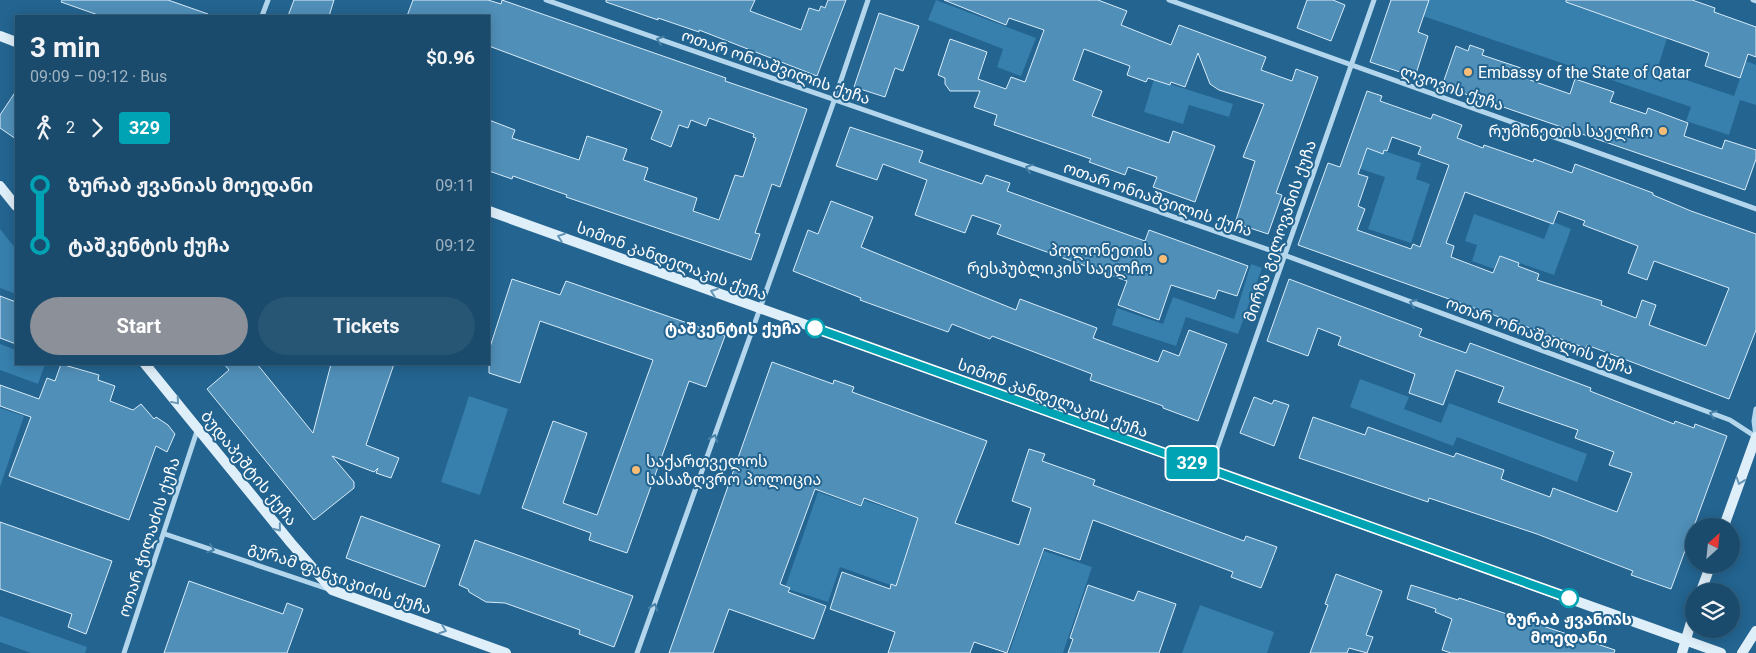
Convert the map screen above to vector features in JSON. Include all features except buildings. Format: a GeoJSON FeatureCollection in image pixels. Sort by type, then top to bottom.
{"type":"FeatureCollection","features":[{"type":"Feature","properties":{"kind":"main road"},"geometry":{"type":"LineString","coordinates":[[0,186],[15,205]]}},
{"type":"Feature","properties":{"kind":"main road","name":"სიმონ კანდელაკის ქუჩა"},"geometry":{"type":"LineString","coordinates":[[490,211],[1720,653]]}},
{"type":"Feature","properties":{"kind":"main road","name":"ბუდაპეშტის ქუჩა"},"geometry":{"type":"LineString","coordinates":[[146,365],[291,543],[332,590]]}},
{"type":"Feature","properties":{"kind":"main road"},"geometry":{"type":"LineString","coordinates":[[1727,518],[1756,437]]}},
{"type":"Feature","properties":{"kind":"main road","name":"გურამ ფანჯიკიძის ქუჩა"},"geometry":{"type":"LineString","coordinates":[[332,590],[506,653]]}},
{"type":"Feature","properties":{"kind":"main road"},"geometry":{"type":"LineString","coordinates":[[1742,653],[1756,631]]}},
{"type":"Feature","properties":{"kind":"main road"},"geometry":{"type":"LineString","coordinates":[[1682,653],[1686,640]]}},
{"type":"Feature","properties":{"kind":"street"},"geometry":{"type":"LineString","coordinates":[[262,15],[268,0]]}},
{"type":"Feature","properties":{"kind":"street","name":"ოთარ ონიაშვილის ქუჩა"},"geometry":{"type":"LineString","coordinates":[[546,0],[1284,256],[1730,420],[1756,437]]}},
{"type":"Feature","properties":{"kind":"street"},"geometry":{"type":"LineString","coordinates":[[637,653],[834,101],[868,0]]}},
{"type":"Feature","properties":{"kind":"street","name":"ლვოვის ქუჩა"},"geometry":{"type":"LineString","coordinates":[[1169,0],[1756,209]]}},
{"type":"Feature","properties":{"kind":"street","name":"მირზა გელოვანის ქუჩა"},"geometry":{"type":"LineString","coordinates":[[1210,470],[1374,0]]}},
{"type":"Feature","properties":{"kind":"street"},"geometry":{"type":"LineString","coordinates":[[1756,409],[1754,421],[1756,437]]}},
{"type":"Feature","properties":{"kind":"street","name":"ოთარ ჭილაძის ქუჩა"},"geometry":{"type":"LineString","coordinates":[[124,653],[165,534],[198,428]]}},
{"type":"Feature","properties":{"kind":"street","name":"გურამ ფანჯიკიძის ქუჩა"},"geometry":{"type":"LineString","coordinates":[[165,534],[332,590]]}},
{"type":"Feature","properties":{"kind":"shaded area"},"geometry":{"type":"Polygon","coordinates":[[[936,0],[1036,38],[1021,76],[997,67],[1003,49],[928,20],[936,0]]]}},
{"type":"Feature","properties":{"kind":"shaded area"},"geometry":{"type":"Polygon","coordinates":[[[1426,0],[1564,0],[1668,35],[1657,70],[1734,96],[1746,61],[1756,65],[1756,105],[1740,100],[1729,135],[1686,121],[1691,107],[1420,15],[1426,0]]]}},
{"type":"Feature","properties":{"kind":"shaded area"},"geometry":{"type":"Polygon","coordinates":[[[1154,79],[1233,104],[1229,117],[1189,105],[1183,124],[1144,112],[1154,79]]]}},
{"type":"Feature","properties":{"kind":"shaded area"},"geometry":{"type":"Polygon","coordinates":[[[1363,144],[1421,163],[1416,179],[1430,184],[1411,243],[1368,229],[1385,177],[1355,167],[1363,144]]]}},
{"type":"Feature","properties":{"kind":"shaded area"},"geometry":{"type":"Polygon","coordinates":[[[1474,214],[1544,239],[1551,221],[1571,229],[1554,275],[1505,258],[1500,271],[1472,261],[1477,245],[1465,241],[1474,214]]]}},
{"type":"Feature","properties":{"kind":"shaded area"},"geometry":{"type":"Polygon","coordinates":[[[0,229],[15,248],[15,294],[0,288],[0,229]]]}},
{"type":"Feature","properties":{"kind":"shaded area"},"geometry":{"type":"Polygon","coordinates":[[[1251,264],[1262,268],[1238,334],[1186,317],[1176,346],[1112,325],[1117,308],[1163,324],[1173,297],[1234,319],[1251,264]]]}},
{"type":"Feature","properties":{"kind":"shaded area"},"geometry":{"type":"Polygon","coordinates":[[[0,344],[15,350],[15,365],[45,365],[38,384],[0,370],[0,344]]]}},
{"type":"Feature","properties":{"kind":"shaded area"},"geometry":{"type":"Polygon","coordinates":[[[1360,379],[1409,397],[1404,409],[1441,423],[1449,403],[1587,454],[1577,482],[1457,437],[1453,446],[1350,407],[1360,379]]]}},
{"type":"Feature","properties":{"kind":"shaded area"},"geometry":{"type":"Polygon","coordinates":[[[469,396],[508,409],[480,495],[441,482],[469,396]]]}},
{"type":"Feature","properties":{"kind":"shaded area"},"geometry":{"type":"Polygon","coordinates":[[[0,408],[24,416],[0,487],[0,408]]]}},
{"type":"Feature","properties":{"kind":"shaded area"},"geometry":{"type":"Polygon","coordinates":[[[818,492],[861,507],[864,500],[919,519],[896,587],[840,567],[828,602],[785,588],[818,492]]]}},
{"type":"Feature","properties":{"kind":"shaded area"},"geometry":{"type":"Polygon","coordinates":[[[1044,551],[1092,567],[1063,653],[1009,653],[1044,551]]]}},
{"type":"Feature","properties":{"kind":"shaded area"},"geometry":{"type":"Polygon","coordinates":[[[1200,605],[1274,632],[1267,653],[1182,653],[1200,605]]]}},
{"type":"Feature","properties":{"kind":"shaded area"},"geometry":{"type":"Polygon","coordinates":[[[0,616],[87,647],[85,653],[31,653],[0,642],[0,616]]]}},
{"type":"Feature","properties":{"kind":"bus line","name":"329"},"geometry":{"type":"LineString","coordinates":[[815,328],[1569,598]]}},
{"type":"Feature","properties":{"kind":"place","name":"Embassy of the State of Qatar"},"geometry":{"type":"Point","coordinates":[1468,72]}},
{"type":"Feature","properties":{"kind":"place","name":"რუმინეთის საელჩო"},"geometry":{"type":"Point","coordinates":[1663,131]}},
{"type":"Feature","properties":{"kind":"place","name":"პოლონეთის რესპუბლიკის საელჩო"},"geometry":{"type":"Point","coordinates":[1163,259]}},
{"type":"Feature","properties":{"kind":"place","name":"ტაშკენტის ქუჩა"},"geometry":{"type":"Point","coordinates":[815,328]}},
{"type":"Feature","properties":{"kind":"place","name":"საქართველოს სასაზღვრო პოლიცია"},"geometry":{"type":"Point","coordinates":[636,470]}},
{"type":"Feature","properties":{"kind":"place","name":"ზურაბ ჟვანიას მოედანი"},"geometry":{"type":"Point","coordinates":[1569,598]}}]}
